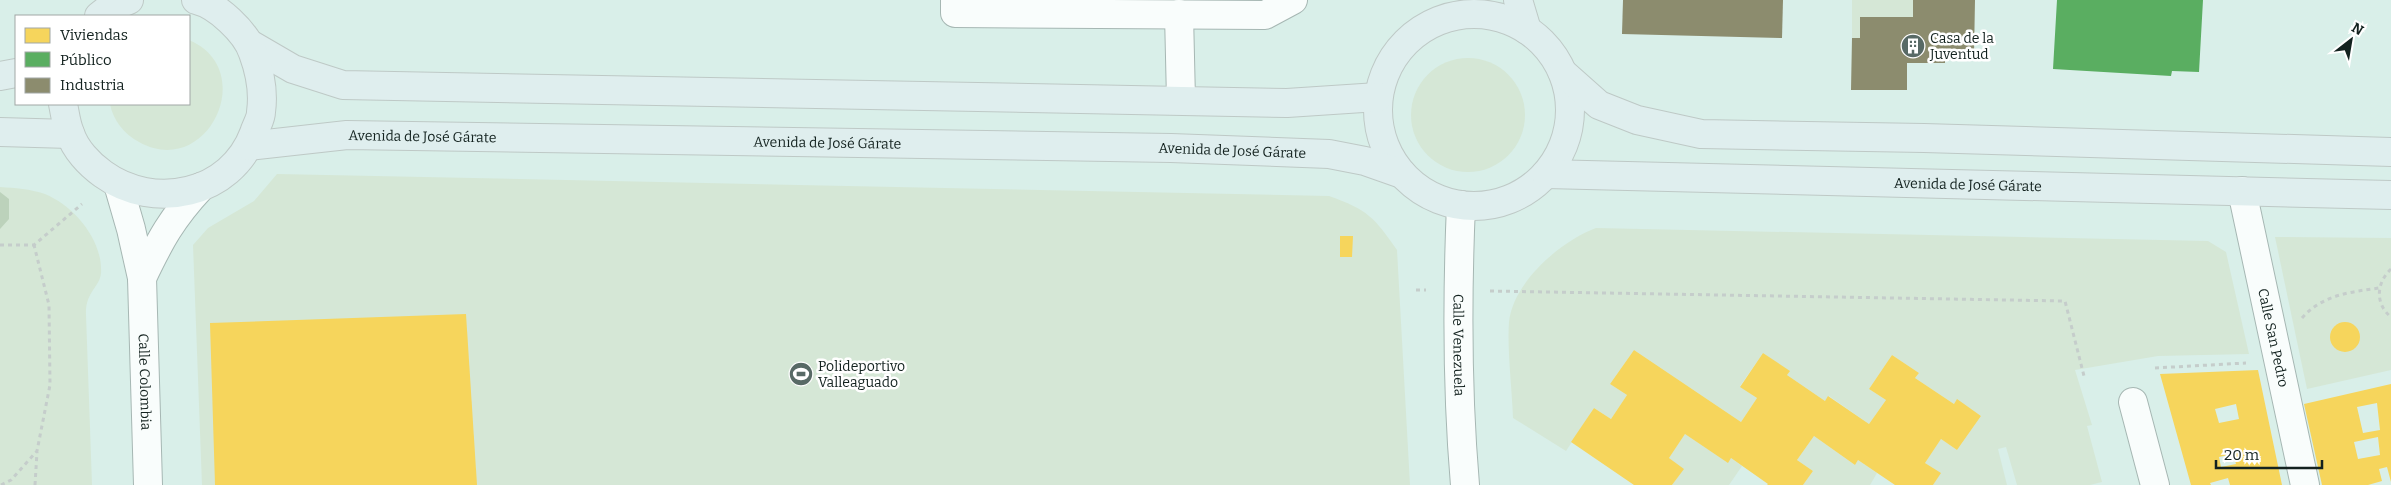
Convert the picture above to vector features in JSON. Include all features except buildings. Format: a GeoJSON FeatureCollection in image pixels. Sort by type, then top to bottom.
{"type":"FeatureCollection","features":[{"type":"Feature","properties":{"kind":"main road"},"geometry":{"type":"LineString","coordinates":[[63,105],[70,134],[89,164],[118,184],[145,193],[173,194],[201,187],[228,170],[249,146],[262,113],[262,78],[250,44],[223,9],[196,0]]}},
{"type":"Feature","properties":{"kind":"main road"},"geometry":{"type":"LineString","coordinates":[[1426,26],[1451,0]]}},
{"type":"Feature","properties":{"kind":"main road"},"geometry":{"type":"LineString","coordinates":[[1518,0],[1528,30]]}},
{"type":"Feature","properties":{"kind":"main road"},"geometry":{"type":"LineString","coordinates":[[1563,73],[1570,99],[1569,126],[1561,152],[1546,174],[1522,193],[1492,204],[1461,205],[1439,200],[1419,189],[1402,174],[1387,151],[1378,124],[1378,97],[1384,73],[1397,51],[1415,33],[1426,26],[1459,14],[1495,16],[1528,30],[1548,49],[1563,73],[1599,105],[1637,120],[1701,134],[1934,138],[2391,152]]}},
{"type":"Feature","properties":{"kind":"main road"},"geometry":{"type":"LineString","coordinates":[[250,44],[293,69],[342,85],[1287,103],[1378,97]]}},
{"type":"Feature","properties":{"kind":"main road"},"geometry":{"type":"LineString","coordinates":[[0,76],[15,72]]}},
{"type":"Feature","properties":{"kind":"main road"},"geometry":{"type":"LineString","coordinates":[[0,132],[70,134]]}},
{"type":"Feature","properties":{"kind":"main road","name":"Avenida de José Gárate"},"geometry":{"type":"LineString","coordinates":[[249,146],[347,135],[1171,148],[1329,154],[1365,161],[1402,174]]}},
{"type":"Feature","properties":{"kind":"main road","name":"Avenida de José Gárate"},"geometry":{"type":"LineString","coordinates":[[1546,174],[2391,195]]}},
{"type":"Feature","properties":{"kind":"street"},"geometry":{"type":"LineString","coordinates":[[955,0],[955,13],[1085,7],[1191,10],[1265,15],[1293,0]]}},
{"type":"Feature","properties":{"kind":"street"},"geometry":{"type":"LineString","coordinates":[[1181,100],[1191,10]]}},
{"type":"Feature","properties":{"kind":"street","name":"Calle Colombia"},"geometry":{"type":"LineString","coordinates":[[118,184],[142,278],[148,485]]}},
{"type":"Feature","properties":{"kind":"street","name":"Calle Colombia"},"geometry":{"type":"LineString","coordinates":[[142,278],[161,238],[178,212],[201,187]]}},
{"type":"Feature","properties":{"kind":"street","name":"Calle San Pedro"},"geometry":{"type":"LineString","coordinates":[[2242,191],[2305,485]]}},
{"type":"Feature","properties":{"kind":"street","name":"Calle Venezuela"},"geometry":{"type":"LineString","coordinates":[[1461,205],[1458,290],[1460,427],[1465,485]]}},
{"type":"Feature","properties":{"kind":"street"},"geometry":{"type":"LineString","coordinates":[[2133,402],[2155,485]]}},
{"type":"Feature","properties":{"kind":"path"},"geometry":{"type":"LineString","coordinates":[[0,245],[34,245],[82,204]]}},
{"type":"Feature","properties":{"kind":"path"},"geometry":{"type":"LineString","coordinates":[[34,245],[49,305],[50,368],[50,385],[37,452],[35,485]]}},
{"type":"Feature","properties":{"kind":"path"},"geometry":{"type":"LineString","coordinates":[[2391,269],[2383,278],[2379,288],[2382,308],[2391,317]]}},
{"type":"Feature","properties":{"kind":"path"},"geometry":{"type":"LineString","coordinates":[[2300,320],[2307,312],[2328,298],[2352,291],[2379,288]]}},
{"type":"Feature","properties":{"kind":"path"},"geometry":{"type":"LineString","coordinates":[[1497,291],[2065,301],[2084,376]]}},
{"type":"Feature","properties":{"kind":"path"},"geometry":{"type":"LineString","coordinates":[[2155,368],[2251,363]]}},
{"type":"Feature","properties":{"kind":"path"},"geometry":{"type":"LineString","coordinates":[[1,485],[11,480],[37,452]]}},
{"type":"Feature","properties":{"kind":"green space"},"geometry":{"type":"Polygon","coordinates":[[[1852,0],[1913,0],[1913,17],[1860,17],[1860,38],[1852,38],[1852,0]]]}},
{"type":"Feature","properties":{"kind":"green space"},"geometry":{"type":"Polygon","coordinates":[[[190,41],[210,55],[221,74],[222,95],[216,116],[203,134],[185,146],[164,150],[139,142],[120,126],[110,105],[190,105],[190,41]]]}},
{"type":"Feature","properties":{"kind":"green space"},"geometry":{"type":"Polygon","coordinates":[[[1468,58],[1490,62],[1508,75],[1521,93],[1525,115],[1521,137],[1508,155],[1490,168],[1468,172],[1446,168],[1428,155],[1415,137],[1411,115],[1415,93],[1428,75],[1446,62],[1468,58]]]}},
{"type":"Feature","properties":{"kind":"green space","name":"Polideportivo Valleaguado"},"geometry":{"type":"Polygon","coordinates":[[[277,174],[1329,196],[1353,206],[1369,216],[1376,222],[1397,250],[1410,485],[202,485],[193,245],[208,228],[254,201],[277,174]]]}},
{"type":"Feature","properties":{"kind":"green space"},"geometry":{"type":"Polygon","coordinates":[[[0,187],[34,191],[56,199],[85,226],[97,248],[101,273],[86,307],[92,485],[0,485],[0,187]]]}},
{"type":"Feature","properties":{"kind":"green space"},"geometry":{"type":"Polygon","coordinates":[[[0,192],[9,199],[9,219],[0,229],[0,192]]]}},
{"type":"Feature","properties":{"kind":"green space"},"geometry":{"type":"Polygon","coordinates":[[[1596,228],[2208,241],[2226,252],[2249,354],[2158,356],[2075,370],[2092,425],[2087,426],[2102,482],[2090,485],[2017,485],[2006,447],[1998,449],[2007,485],[1933,485],[1940,473],[1925,463],[1941,439],[1957,450],[1981,416],[1957,400],[1954,404],[1915,378],[1919,373],[1892,355],[1869,389],[1886,400],[1869,424],[1829,396],[1825,401],[1787,375],[1789,371],[1763,353],[1740,386],[1757,398],[1741,422],[1634,350],[1610,384],[1627,395],[1611,419],[1594,408],[1566,451],[1513,418],[1509,322],[1512,307],[1519,292],[1541,265],[1568,243],[1596,228]]]}},
{"type":"Feature","properties":{"kind":"green space"},"geometry":{"type":"Polygon","coordinates":[[[2275,237],[2391,238],[2391,370],[2307,389],[2275,237]]]}},
{"type":"Feature","properties":{"kind":"green space"},"geometry":{"type":"Polygon","coordinates":[[[1685,434],[1727,462],[1731,458],[1742,466],[1729,485],[1672,485],[1683,469],[1669,458],[1685,434]]]}},
{"type":"Feature","properties":{"kind":"green space"},"geometry":{"type":"Polygon","coordinates":[[[1814,436],[1855,465],[1858,460],[1877,473],[1870,485],[1803,485],[1813,471],[1797,460],[1814,436]]]}},
{"type":"Feature","properties":{"kind":"place","name":"Casa de la Juventud"},"geometry":{"type":"Point","coordinates":[1913,46]}},
{"type":"Feature","properties":{"kind":"place","name":"Polideportivo Valleaguado"},"geometry":{"type":"Point","coordinates":[801,374]}}]}
